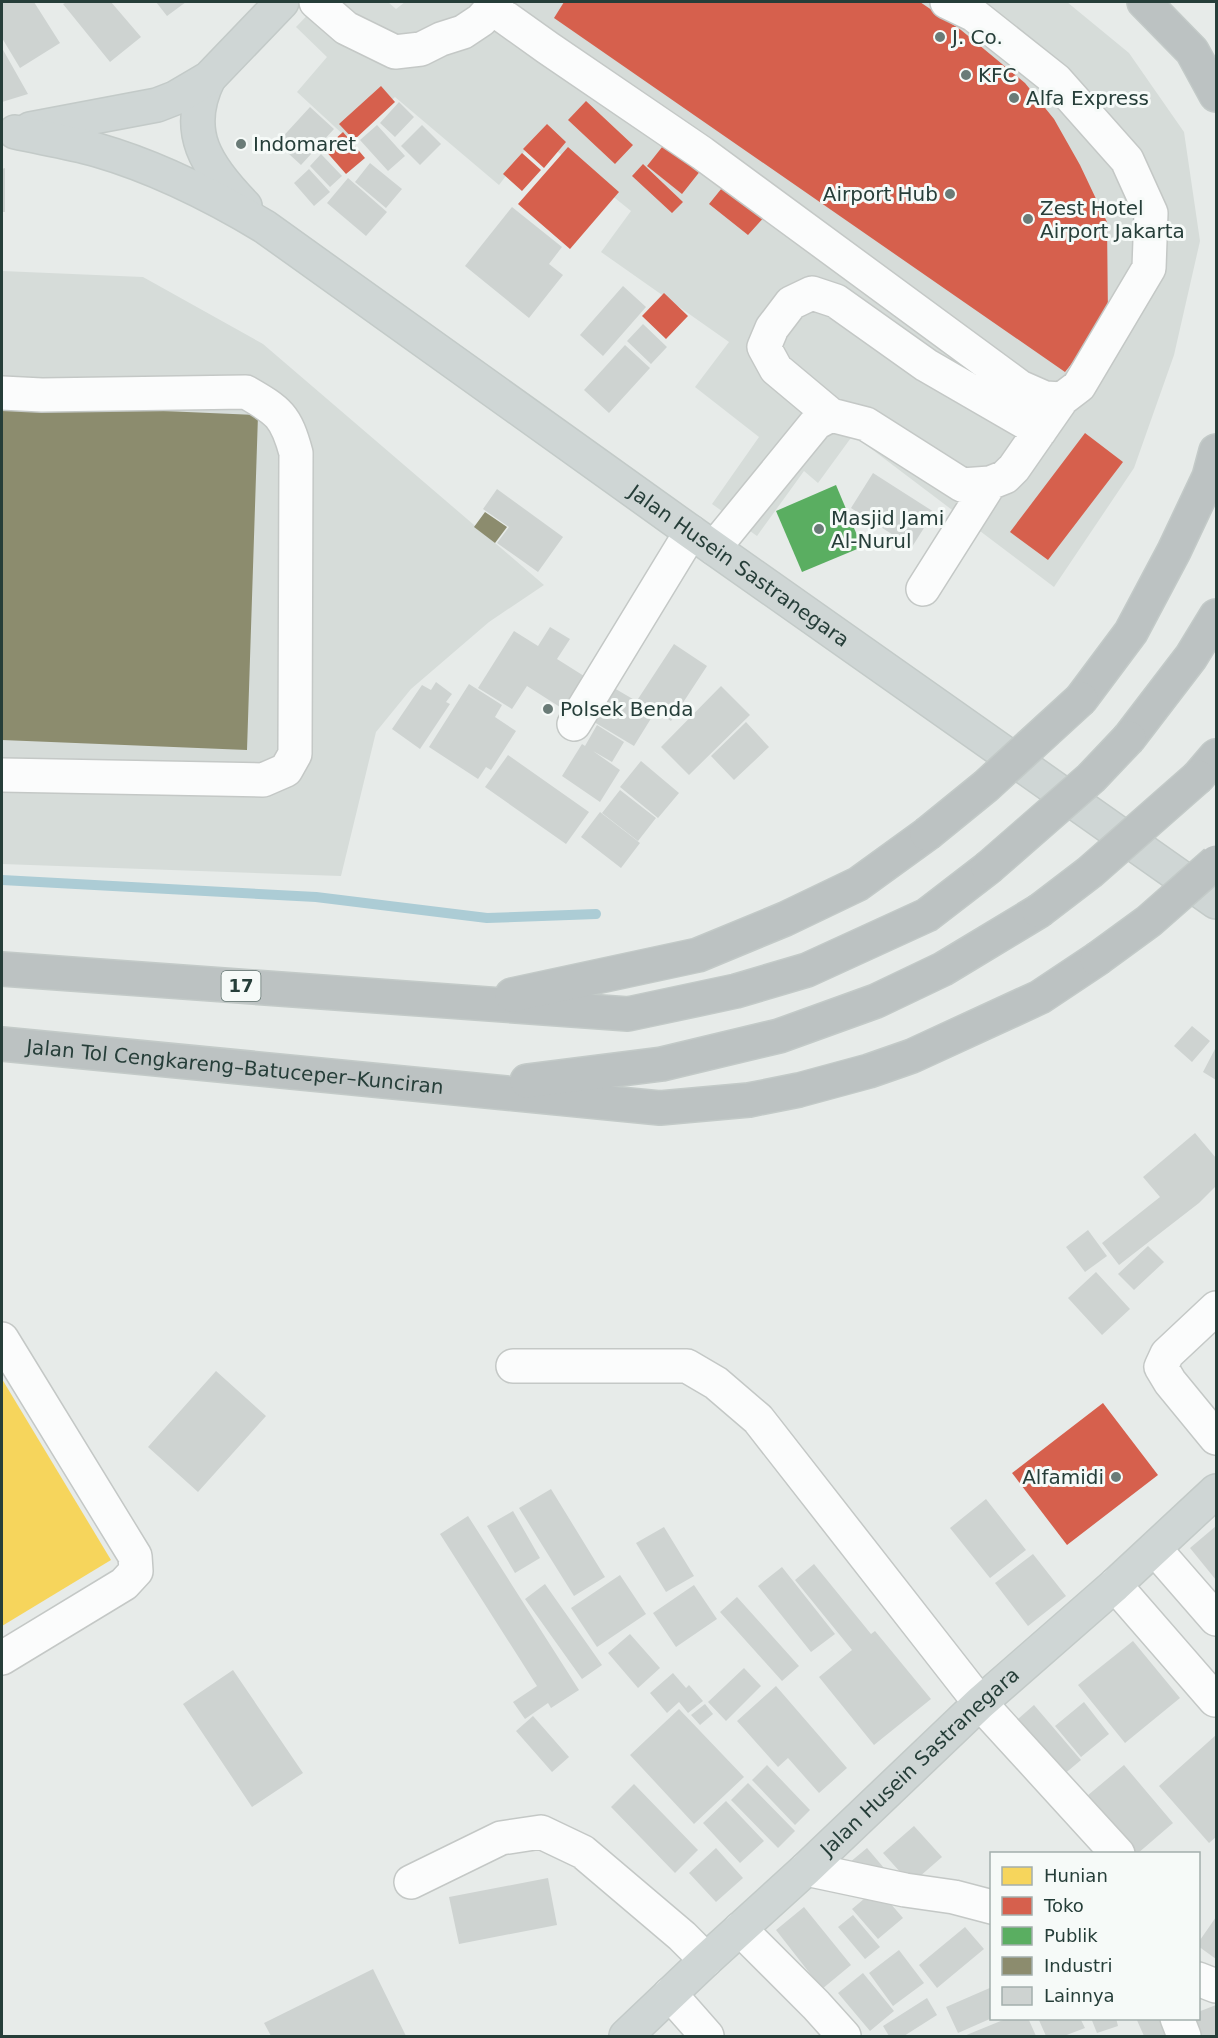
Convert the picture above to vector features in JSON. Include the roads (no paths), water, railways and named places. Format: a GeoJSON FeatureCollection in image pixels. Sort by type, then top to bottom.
{"type":"FeatureCollection","features":[{"type":"Feature","properties":{"kind":"highway"},"geometry":{"type":"LineString","coordinates":[[1144,2],[1192,51],[1216,95]]}},
{"type":"Feature","properties":{"kind":"highway"},"geometry":{"type":"LineString","coordinates":[[481,1003],[698,955],[785,919],[858,884],[927,834],[986,786],[1081,699],[1131,632],[1174,551],[1209,477],[1216,450]]}},
{"type":"Feature","properties":{"kind":"highway"},"geometry":{"type":"LineString","coordinates":[[481,1003],[628,1014],[736,991],[807,970],[927,915],[988,868],[1083,786],[1129,738],[1191,657],[1216,616]]}},
{"type":"Feature","properties":{"kind":"highway"},"geometry":{"type":"LineString","coordinates":[[469,1089],[662,1064],[779,1036],[876,1000],[943,969],[1039,911],[1090,872],[1207,766]]}},
{"type":"Feature","properties":{"kind":"highway"},"geometry":{"type":"LineString","coordinates":[[469,1089],[660,1108],[749,1100],[799,1090],[869,1071],[934,1046],[1040,997],[1149,921],[1216,862]]}},
{"type":"Feature","properties":{"kind":"highway","name":"17"},"geometry":{"type":"LineString","coordinates":[[2,969],[481,1003]]}},
{"type":"Feature","properties":{"kind":"highway","name":"Jalan Tol Cengkareng–Batuceper–Kunciran"},"geometry":{"type":"LineString","coordinates":[[2,1044],[469,1089]]}},
{"type":"Feature","properties":{"kind":"main road","name":"Jalan Husein Sastranegara"},"geometry":{"type":"LineString","coordinates":[[8,133],[157,105],[175,98],[209,78],[282,2]]}},
{"type":"Feature","properties":{"kind":"main road","name":"Jalan Husein Sastranegara"},"geometry":{"type":"LineString","coordinates":[[209,78],[200,95],[196,112],[197,132],[219,177],[265,227]]}},
{"type":"Feature","properties":{"kind":"main road","name":"Jalan Husein Sastranegara"},"geometry":{"type":"LineString","coordinates":[[8,133],[96,150],[134,163],[217,198],[265,227],[1216,902]]}},
{"type":"Feature","properties":{"kind":"main road","name":"Jalan Husein Sastranegara"},"geometry":{"type":"LineString","coordinates":[[626,2037],[980,1703],[1115,1585],[1216,1491]]}},
{"type":"Feature","properties":{"kind":"street"},"geometry":{"type":"LineString","coordinates":[[316,2],[346,28],[394,52],[421,49],[441,39],[487,4],[702,153],[1020,387],[1045,398],[1062,399]]}},
{"type":"Feature","properties":{"kind":"street"},"geometry":{"type":"LineString","coordinates":[[947,2],[974,15],[1056,80],[1127,160],[1151,213],[1149,268],[1079,386],[1062,399],[1040,431],[1014,468],[1005,477],[990,483],[962,485],[866,424],[831,415],[776,369],[764,347],[772,328],[791,303],[812,293],[836,301],[926,365],[1040,431]]}},
{"type":"Feature","properties":{"kind":"street"},"geometry":{"type":"LineString","coordinates":[[2,393],[42,395],[246,392],[273,407],[289,429],[296,453],[296,465],[295,754],[286,770],[263,780],[2,775]]}},
{"type":"Feature","properties":{"kind":"street"},"geometry":{"type":"LineString","coordinates":[[574,724],[665,574],[703,540],[816,423],[831,415]]}},
{"type":"Feature","properties":{"kind":"street"},"geometry":{"type":"LineString","coordinates":[[923,589],[990,483]]}},
{"type":"Feature","properties":{"kind":"street"},"geometry":{"type":"LineString","coordinates":[[1216,1308],[1167,1354],[1161,1368],[1216,1438]]}},
{"type":"Feature","properties":{"kind":"street"},"geometry":{"type":"LineString","coordinates":[[2,1339],[135,1556],[135,1571],[124,1584],[2,1658]]}},
{"type":"Feature","properties":{"kind":"street"},"geometry":{"type":"LineString","coordinates":[[513,1366],[687,1366],[716,1383],[758,1419],[980,1703],[1116,1852]]}},
{"type":"Feature","properties":{"kind":"street"},"geometry":{"type":"LineString","coordinates":[[1155,1549],[1216,1619]]}},
{"type":"Feature","properties":{"kind":"street"},"geometry":{"type":"LineString","coordinates":[[1115,1585],[1216,1699]]}},
{"type":"Feature","properties":{"kind":"street"},"geometry":{"type":"LineString","coordinates":[[411,1882],[501,1838],[541,1832],[583,1852],[682,1936],[706,1960]]}},
{"type":"Feature","properties":{"kind":"street"},"geometry":{"type":"LineString","coordinates":[[806,1869],[905,1890],[954,1897],[990,1906]]}},
{"type":"Feature","properties":{"kind":"street"},"geometry":{"type":"LineString","coordinates":[[740,1929],[816,2005],[844,2037]]}},
{"type":"Feature","properties":{"kind":"street"},"geometry":{"type":"LineString","coordinates":[[1200,1980],[1216,1986]]}},
{"type":"Feature","properties":{"kind":"street"},"geometry":{"type":"LineString","coordinates":[[670,1994],[707,2037]]}},
{"type":"Feature","properties":{"kind":"street"},"geometry":{"type":"LineString","coordinates":[[1177,2020],[1184,2037]]}},
{"type":"Feature","properties":{"kind":"waterway"},"geometry":{"type":"LineString","coordinates":[[2,880],[316,897],[487,918],[596,914]]}},
{"type":"Feature","properties":{"kind":"place","name":"J. Co."},"geometry":{"type":"Point","coordinates":[940,37]}},
{"type":"Feature","properties":{"kind":"place","name":"KFC"},"geometry":{"type":"Point","coordinates":[966,75]}},
{"type":"Feature","properties":{"kind":"place","name":"Alfa Express"},"geometry":{"type":"Point","coordinates":[1014,98]}},
{"type":"Feature","properties":{"kind":"place","name":"Indomaret"},"geometry":{"type":"Point","coordinates":[241,144]}},
{"type":"Feature","properties":{"kind":"place","name":"Airport Hub"},"geometry":{"type":"Point","coordinates":[950,194]}},
{"type":"Feature","properties":{"kind":"place","name":"Zest Hotel Airport Jakarta"},"geometry":{"type":"Point","coordinates":[1028,219]}},
{"type":"Feature","properties":{"kind":"place","name":"Masjid Jami Al-Nurul"},"geometry":{"type":"Point","coordinates":[819,529]}},
{"type":"Feature","properties":{"kind":"place","name":"Polsek Benda"},"geometry":{"type":"Point","coordinates":[548,709]}},
{"type":"Feature","properties":{"kind":"place","name":"Alfamidi"},"geometry":{"type":"Point","coordinates":[1116,1477]}}]}
